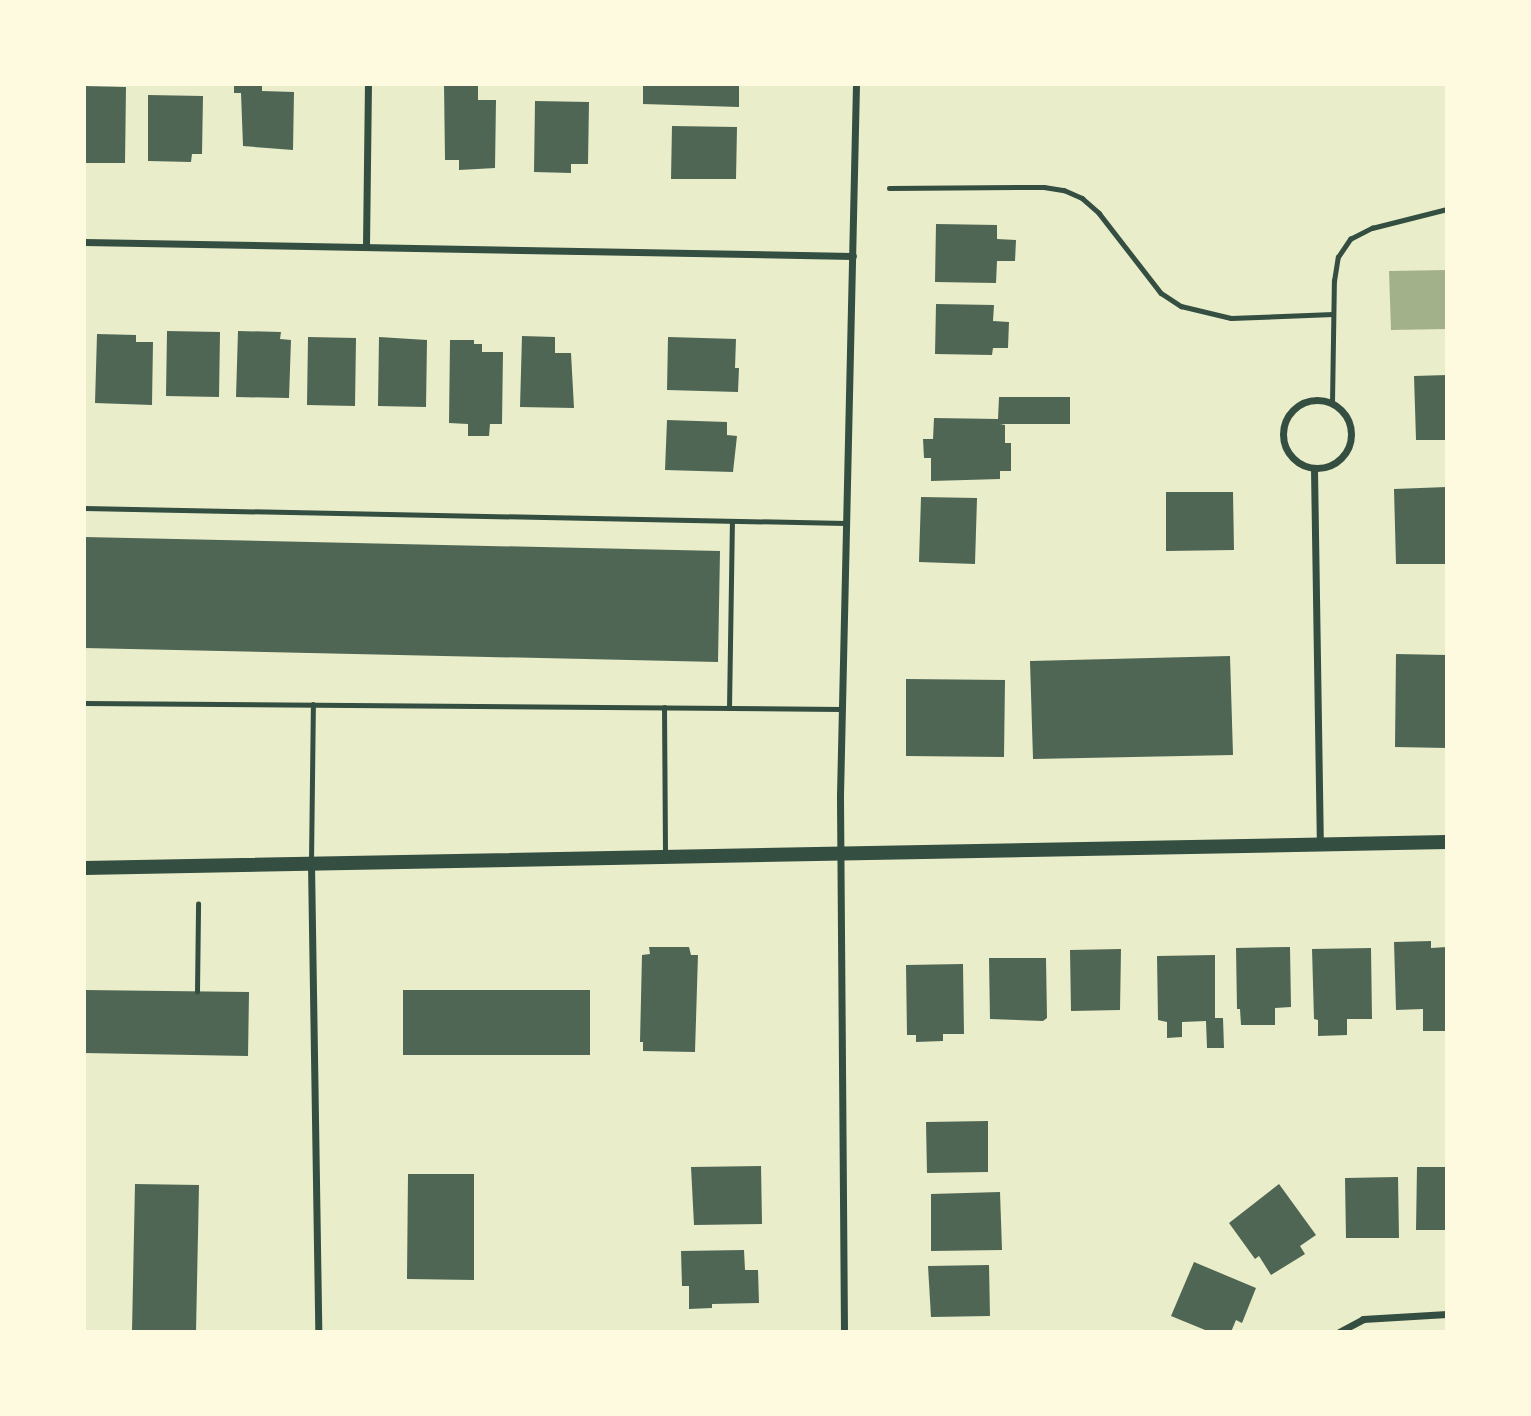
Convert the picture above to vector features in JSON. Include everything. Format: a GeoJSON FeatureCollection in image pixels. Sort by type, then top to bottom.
{"type":"FeatureCollection","features":[{"type":"Feature","properties":{"kind":"main road"},"geometry":{"type":"LineString","coordinates":[[84,868],[1447,842]]}},
{"type":"Feature","properties":{"kind":"street"},"geometry":{"type":"LineString","coordinates":[[366,246],[368,84]]}},
{"type":"Feature","properties":{"kind":"street"},"geometry":{"type":"LineString","coordinates":[[844,1332],[841,709],[856,84]]}},
{"type":"Feature","properties":{"kind":"street"},"geometry":{"type":"LineString","coordinates":[[84,242],[853,256]]}},
{"type":"Feature","properties":{"kind":"street"},"geometry":{"type":"LineString","coordinates":[[1310,400],[1332,403],[1348,420],[1350,443],[1337,463],[1314,469],[1294,460],[1283,442],[1285,420],[1299,404],[1310,400]]}},
{"type":"Feature","properties":{"kind":"street"},"geometry":{"type":"LineString","coordinates":[[1314,469],[1320,845]]}},
{"type":"Feature","properties":{"kind":"street"},"geometry":{"type":"LineString","coordinates":[[311,864],[318,1332]]}},
{"type":"Feature","properties":{"kind":"street"},"geometry":{"type":"LineString","coordinates":[[1339,1332],[1363,1319],[1447,1314]]}},
{"type":"Feature","properties":{"kind":"lane"},"geometry":{"type":"LineString","coordinates":[[84,508],[846,523]]}},
{"type":"Feature","properties":{"kind":"lane"},"geometry":{"type":"LineString","coordinates":[[729,708],[732,521]]}},
{"type":"Feature","properties":{"kind":"lane"},"geometry":{"type":"LineString","coordinates":[[84,703],[841,709]]}},
{"type":"Feature","properties":{"kind":"lane"},"geometry":{"type":"LineString","coordinates":[[311,864],[313,704]]}},
{"type":"Feature","properties":{"kind":"lane"},"geometry":{"type":"LineString","coordinates":[[664,708],[665,857]]}},
{"type":"Feature","properties":{"kind":"path"},"geometry":{"type":"LineString","coordinates":[[890,188],[1044,187],[1064,190],[1082,198],[1099,213],[1161,293],[1181,306],[1231,318],[1333,314]]}},
{"type":"Feature","properties":{"kind":"path"},"geometry":{"type":"LineString","coordinates":[[1332,403],[1333,314],[1338,257],[1350,239],[1384,224],[1447,209]]}},
{"type":"Feature","properties":{"kind":"path"},"geometry":{"type":"LineString","coordinates":[[197,992],[198,904]]}},
{"type":"Feature","properties":{"kind":"shaded area"},"geometry":{"type":"Polygon","coordinates":[[[1447,270],[1447,329],[1391,330],[1389,271],[1447,270]]]}},
{"type":"Feature","properties":{"kind":"building"},"geometry":{"type":"Polygon","coordinates":[[[234,84],[262,84],[262,91],[294,92],[293,150],[243,146],[241,93],[234,93],[234,84]]]}},
{"type":"Feature","properties":{"kind":"building"},"geometry":{"type":"Polygon","coordinates":[[[444,84],[478,84],[478,100],[496,100],[495,168],[459,170],[459,160],[445,160],[444,84]]]}},
{"type":"Feature","properties":{"kind":"building"},"geometry":{"type":"Polygon","coordinates":[[[643,84],[739,84],[739,107],[643,104],[643,84]]]}},
{"type":"Feature","properties":{"kind":"building"},"geometry":{"type":"Polygon","coordinates":[[[84,86],[126,87],[125,163],[84,163],[84,86]]]}},
{"type":"Feature","properties":{"kind":"building"},"geometry":{"type":"Polygon","coordinates":[[[148,95],[203,96],[202,154],[192,154],[191,162],[148,161],[148,95]]]}},
{"type":"Feature","properties":{"kind":"building"},"geometry":{"type":"Polygon","coordinates":[[[535,101],[589,102],[588,164],[571,164],[571,173],[534,172],[535,101]]]}},
{"type":"Feature","properties":{"kind":"building"},"geometry":{"type":"Polygon","coordinates":[[[672,126],[737,127],[736,179],[671,179],[672,126]]]}},
{"type":"Feature","properties":{"kind":"building"},"geometry":{"type":"Polygon","coordinates":[[[936,224],[997,225],[997,239],[1016,240],[1015,261],[997,261],[996,283],[935,282],[936,224]]]}},
{"type":"Feature","properties":{"kind":"building"},"geometry":{"type":"Polygon","coordinates":[[[936,304],[994,305],[993,321],[1009,322],[1008,348],[993,348],[992,355],[935,354],[936,304]]]}},
{"type":"Feature","properties":{"kind":"building"},"geometry":{"type":"Polygon","coordinates":[[[167,331],[220,332],[219,397],[166,396],[167,331]]]}},
{"type":"Feature","properties":{"kind":"building"},"geometry":{"type":"Polygon","coordinates":[[[238,331],[281,332],[280,339],[291,340],[289,398],[236,397],[238,331]]]}},
{"type":"Feature","properties":{"kind":"building"},"geometry":{"type":"Polygon","coordinates":[[[97,334],[136,335],[136,342],[153,342],[152,405],[95,403],[97,334]]]}},
{"type":"Feature","properties":{"kind":"building"},"geometry":{"type":"Polygon","coordinates":[[[522,336],[555,337],[555,353],[571,353],[574,408],[520,407],[522,336]]]}},
{"type":"Feature","properties":{"kind":"building"},"geometry":{"type":"Polygon","coordinates":[[[308,337],[356,338],[355,406],[307,405],[308,337]]]}},
{"type":"Feature","properties":{"kind":"building"},"geometry":{"type":"Polygon","coordinates":[[[379,337],[427,340],[426,407],[378,406],[379,337]]]}},
{"type":"Feature","properties":{"kind":"building"},"geometry":{"type":"Polygon","coordinates":[[[668,337],[736,339],[738,392],[667,390],[668,337]]]}},
{"type":"Feature","properties":{"kind":"building"},"geometry":{"type":"Polygon","coordinates":[[[450,340],[474,340],[474,344],[482,344],[482,352],[503,352],[502,424],[490,424],[489,436],[468,436],[468,424],[449,423],[450,340]]]}},
{"type":"Feature","properties":{"kind":"building"},"geometry":{"type":"Polygon","coordinates":[[[1447,375],[1447,440],[1416,440],[1414,376],[1447,375]]]}},
{"type":"Feature","properties":{"kind":"building"},"geometry":{"type":"Polygon","coordinates":[[[999,397],[1070,397],[1070,424],[1000,424],[1005,425],[1005,443],[1011,443],[1011,471],[1000,471],[1000,479],[931,481],[931,458],[924,458],[923,439],[933,439],[934,418],[998,419],[999,397]]]}},
{"type":"Feature","properties":{"kind":"building"},"geometry":{"type":"Polygon","coordinates":[[[667,420],[727,422],[727,435],[737,436],[733,472],[665,470],[667,420]]]}},
{"type":"Feature","properties":{"kind":"building"},"geometry":{"type":"Polygon","coordinates":[[[1447,487],[1447,564],[1396,564],[1394,489],[1447,487]]]}},
{"type":"Feature","properties":{"kind":"building"},"geometry":{"type":"Polygon","coordinates":[[[1166,492],[1233,492],[1234,550],[1166,551],[1166,492]]]}},
{"type":"Feature","properties":{"kind":"building"},"geometry":{"type":"Polygon","coordinates":[[[921,497],[977,498],[975,564],[919,562],[921,497]]]}},
{"type":"Feature","properties":{"kind":"building"},"geometry":{"type":"Polygon","coordinates":[[[84,537],[720,551],[718,662],[84,648],[84,537]]]}},
{"type":"Feature","properties":{"kind":"building"},"geometry":{"type":"Polygon","coordinates":[[[1396,654],[1447,655],[1447,748],[1395,747],[1396,654]]]}},
{"type":"Feature","properties":{"kind":"building"},"geometry":{"type":"Polygon","coordinates":[[[1230,656],[1233,755],[1033,759],[1030,661],[1230,656]]]}},
{"type":"Feature","properties":{"kind":"building"},"geometry":{"type":"Polygon","coordinates":[[[906,679],[1005,680],[1004,757],[906,756],[906,679]]]}},
{"type":"Feature","properties":{"kind":"building"},"geometry":{"type":"Polygon","coordinates":[[[1431,941],[1431,948],[1447,947],[1447,1031],[1423,1031],[1423,1009],[1396,1010],[1394,942],[1431,941]]]}},
{"type":"Feature","properties":{"kind":"building"},"geometry":{"type":"Polygon","coordinates":[[[649,947],[689,947],[691,955],[698,955],[695,1052],[643,1051],[643,1042],[640,1042],[642,955],[650,954],[649,947]]]}},
{"type":"Feature","properties":{"kind":"building"},"geometry":{"type":"Polygon","coordinates":[[[1290,947],[1291,1007],[1275,1008],[1275,1025],[1241,1025],[1240,1009],[1237,1009],[1236,948],[1290,947]]]}},
{"type":"Feature","properties":{"kind":"building"},"geometry":{"type":"Polygon","coordinates":[[[1371,948],[1372,1019],[1347,1019],[1347,1035],[1318,1036],[1318,1020],[1314,1019],[1312,949],[1371,948]]]}},
{"type":"Feature","properties":{"kind":"building"},"geometry":{"type":"Polygon","coordinates":[[[1121,949],[1120,1010],[1071,1011],[1070,950],[1121,949]]]}},
{"type":"Feature","properties":{"kind":"building"},"geometry":{"type":"Polygon","coordinates":[[[1215,955],[1215,1018],[1223,1018],[1224,1048],[1207,1048],[1206,1021],[1182,1022],[1182,1037],[1167,1038],[1167,1022],[1158,1020],[1157,956],[1215,955]]]}},
{"type":"Feature","properties":{"kind":"building"},"geometry":{"type":"Polygon","coordinates":[[[989,958],[1046,958],[1047,1018],[1043,1021],[990,1019],[989,958]]]}},
{"type":"Feature","properties":{"kind":"building"},"geometry":{"type":"Polygon","coordinates":[[[963,964],[964,1034],[943,1034],[943,1041],[916,1042],[916,1035],[907,1035],[906,965],[963,964]]]}},
{"type":"Feature","properties":{"kind":"building"},"geometry":{"type":"Polygon","coordinates":[[[84,990],[249,992],[248,1056],[84,1053],[84,990]]]}},
{"type":"Feature","properties":{"kind":"building"},"geometry":{"type":"Polygon","coordinates":[[[403,990],[590,990],[590,1055],[403,1055],[403,990]]]}},
{"type":"Feature","properties":{"kind":"building"},"geometry":{"type":"Polygon","coordinates":[[[988,1121],[988,1172],[927,1173],[926,1122],[988,1121]]]}},
{"type":"Feature","properties":{"kind":"building"},"geometry":{"type":"Polygon","coordinates":[[[761,1166],[762,1224],[694,1225],[691,1167],[761,1166]]]}},
{"type":"Feature","properties":{"kind":"building"},"geometry":{"type":"Polygon","coordinates":[[[1417,1167],[1447,1167],[1447,1230],[1416,1230],[1417,1167]]]}},
{"type":"Feature","properties":{"kind":"building"},"geometry":{"type":"Polygon","coordinates":[[[408,1174],[474,1174],[474,1280],[407,1279],[408,1174]]]}},
{"type":"Feature","properties":{"kind":"building"},"geometry":{"type":"Polygon","coordinates":[[[1398,1177],[1399,1238],[1346,1238],[1345,1178],[1398,1177]]]}},
{"type":"Feature","properties":{"kind":"building"},"geometry":{"type":"Polygon","coordinates":[[[135,1184],[199,1185],[196,1332],[132,1332],[135,1184]]]}},
{"type":"Feature","properties":{"kind":"building"},"geometry":{"type":"Polygon","coordinates":[[[1279,1184],[1316,1235],[1300,1246],[1305,1254],[1271,1275],[1259,1256],[1255,1259],[1229,1223],[1279,1184]]]}},
{"type":"Feature","properties":{"kind":"building"},"geometry":{"type":"Polygon","coordinates":[[[1000,1192],[1002,1250],[931,1251],[931,1194],[1000,1192]]]}},
{"type":"Feature","properties":{"kind":"building"},"geometry":{"type":"Polygon","coordinates":[[[744,1250],[745,1270],[758,1270],[759,1303],[712,1304],[712,1308],[689,1309],[689,1286],[682,1286],[681,1251],[744,1250]]]}},
{"type":"Feature","properties":{"kind":"building"},"geometry":{"type":"Polygon","coordinates":[[[1194,1262],[1256,1288],[1242,1323],[1236,1320],[1231,1332],[1210,1332],[1171,1316],[1194,1262]]]}},
{"type":"Feature","properties":{"kind":"building"},"geometry":{"type":"Polygon","coordinates":[[[989,1265],[990,1316],[931,1317],[928,1266],[989,1265]]]}}]}
